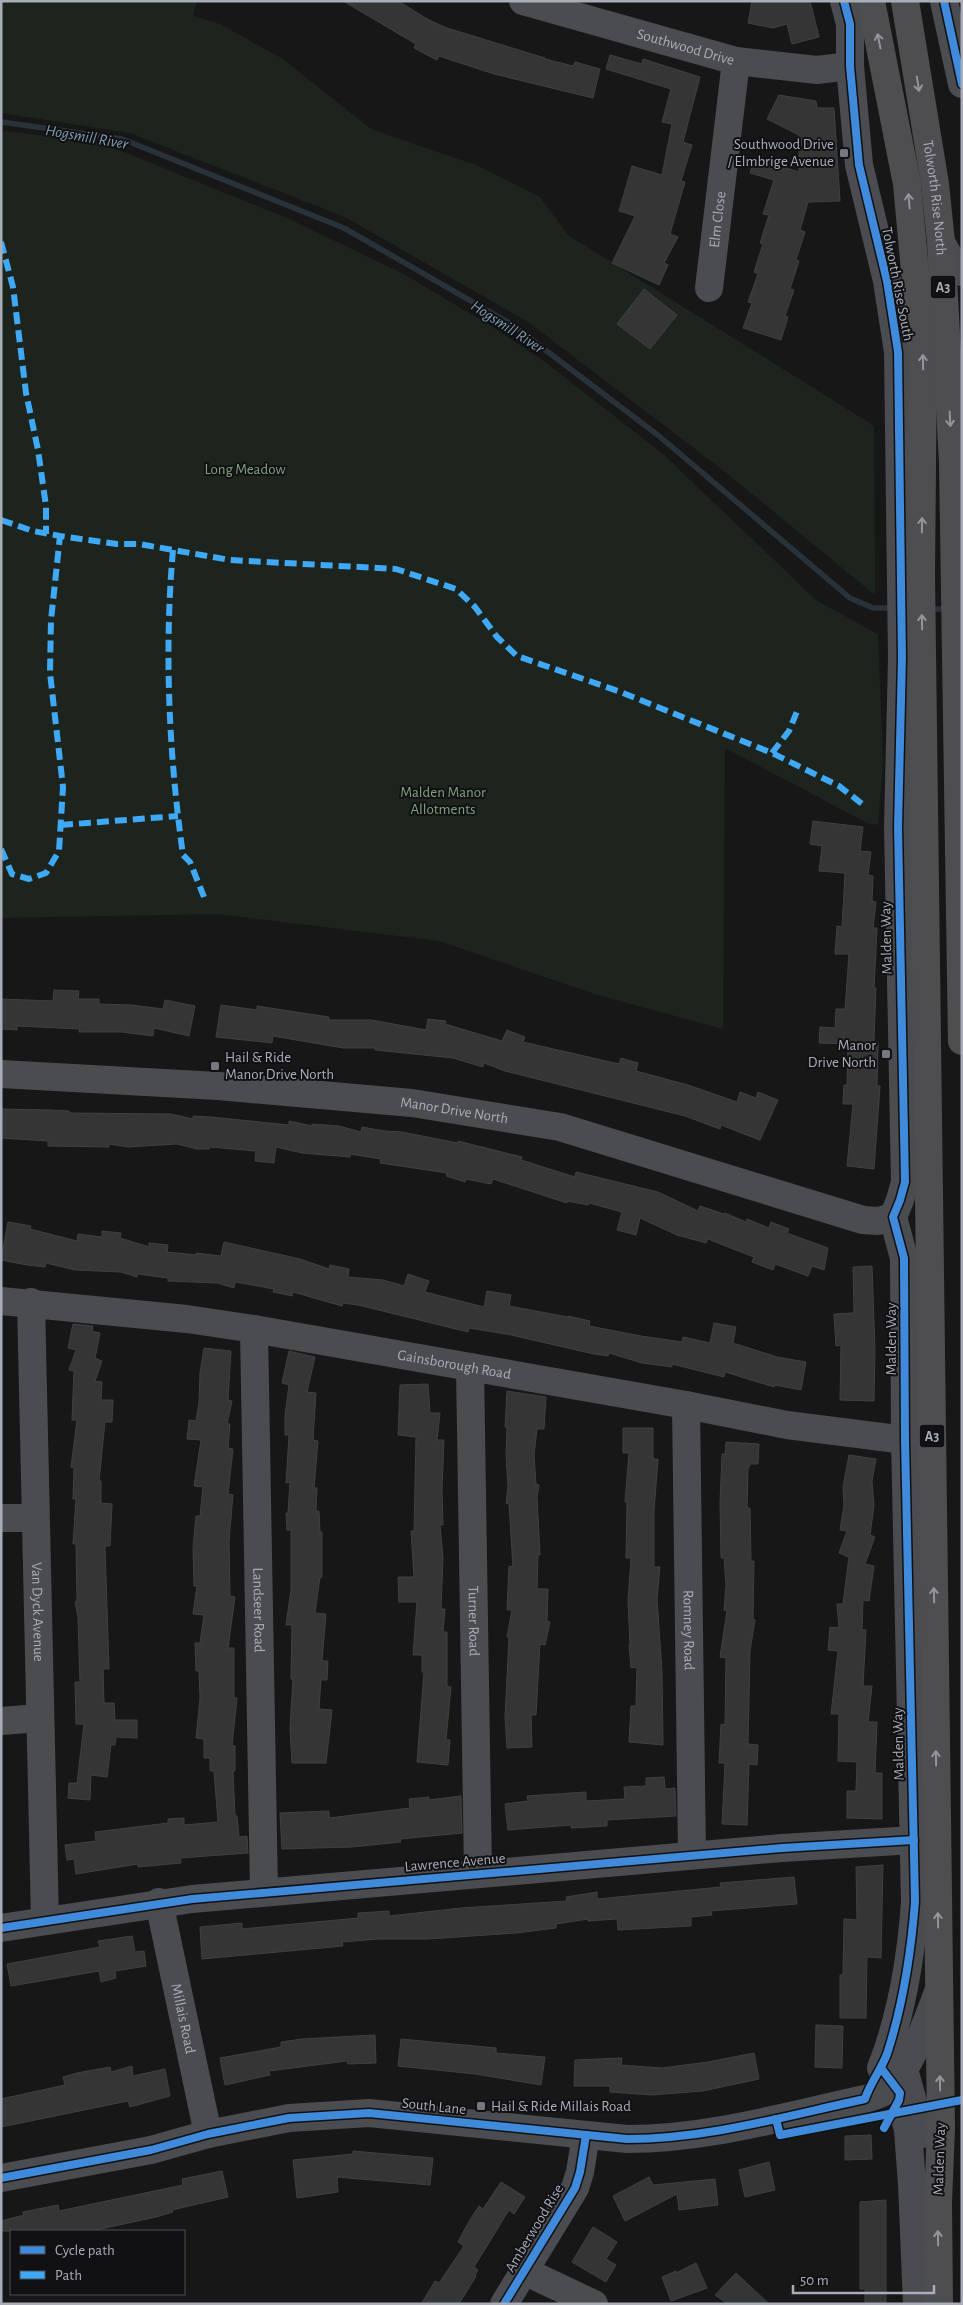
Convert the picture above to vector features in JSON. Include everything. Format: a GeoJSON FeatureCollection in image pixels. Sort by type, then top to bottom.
{"type":"FeatureCollection","features":[{"type":"Feature","properties":{"kind":"highway","name":"Tolworth Rise South"},"geometry":{"type":"LineString","coordinates":[[871,1],[907,184],[923,358],[911,574]]}},
{"type":"Feature","properties":{"kind":"highway","name":"Tolworth Rise North"},"geometry":{"type":"LineString","coordinates":[[905,1],[935,184],[941,242],[953,463],[962,1041]]}},
{"type":"Feature","properties":{"kind":"highway","name":"Malden Way"},"geometry":{"type":"LineString","coordinates":[[911,574],[941,2128],[925,2199],[939,2304]]}},
{"type":"Feature","properties":{"kind":"street","name":"Southwood Drive"},"geometry":{"type":"LineString","coordinates":[[523,1],[736,61],[817,70],[850,66]]}},
{"type":"Feature","properties":{"kind":"street","name":"Tolworth Rise South"},"geometry":{"type":"LineString","coordinates":[[844,1],[850,24],[850,66],[859,165],[887,281],[898,352],[911,574]]}},
{"type":"Feature","properties":{"kind":"street"},"geometry":{"type":"LineString","coordinates":[[944,1],[962,84]]}},
{"type":"Feature","properties":{"kind":"street","name":"Elm Close"},"geometry":{"type":"LineString","coordinates":[[709,288],[736,61]]}},
{"type":"Feature","properties":{"kind":"street"},"geometry":{"type":"LineString","coordinates":[[941,242],[951,260],[962,272]]}},
{"type":"Feature","properties":{"kind":"street","name":"Malden Way"},"geometry":{"type":"LineString","coordinates":[[892,2068],[892,2038],[912,1941],[915,1902],[905,1440],[904,1258],[893,1217],[905,1182],[898,827],[912,665]]}},
{"type":"Feature","properties":{"kind":"street","name":"Manor Drive North"},"geometry":{"type":"LineString","coordinates":[[1,1074],[218,1086],[412,1103],[560,1127],[863,1220],[893,1217]]}},
{"type":"Feature","properties":{"kind":"street","name":"Gainsborough Road"},"geometry":{"type":"LineString","coordinates":[[1,1301],[31,1302],[187,1319],[254,1329],[686,1405],[787,1425],[905,1440]]}},
{"type":"Feature","properties":{"kind":"street","name":"Van Dyck Avenue"},"geometry":{"type":"LineString","coordinates":[[31,1302],[45,1921]]}},
{"type":"Feature","properties":{"kind":"street","name":"Landseer Road"},"geometry":{"type":"LineString","coordinates":[[254,1329],[264,1892]]}},
{"type":"Feature","properties":{"kind":"street","name":"Turner Road"},"geometry":{"type":"LineString","coordinates":[[470,1367],[478,1874]]}},
{"type":"Feature","properties":{"kind":"street","name":"Romney Road"},"geometry":{"type":"LineString","coordinates":[[686,1405],[692,1856]]}},
{"type":"Feature","properties":{"kind":"street"},"geometry":{"type":"LineString","coordinates":[[1,1518],[35,1518]]}},
{"type":"Feature","properties":{"kind":"street"},"geometry":{"type":"LineString","coordinates":[[1,1722],[40,1718]]}},
{"type":"Feature","properties":{"kind":"street","name":"Lawrence Avenue"},"geometry":{"type":"LineString","coordinates":[[1,1928],[160,1902],[692,1856],[914,1840]]}},
{"type":"Feature","properties":{"kind":"street","name":"Millais Road"},"geometry":{"type":"LineString","coordinates":[[160,1902],[208,2134]]}},
{"type":"Feature","properties":{"kind":"street","name":"South Lane"},"geometry":{"type":"LineString","coordinates":[[1,2178],[151,2150],[208,2134],[289,2118],[369,2113],[627,2139],[664,2139],[700,2135],[865,2099],[884,2092],[892,2068],[918,2041],[938,1992]]}},
{"type":"Feature","properties":{"kind":"street"},"geometry":{"type":"LineString","coordinates":[[892,2068],[922,2137],[925,2199]]}},
{"type":"Feature","properties":{"kind":"street"},"geometry":{"type":"LineString","coordinates":[[865,2099],[904,2115],[922,2137]]}},
{"type":"Feature","properties":{"kind":"street","name":"Malden Way"},"geometry":{"type":"LineString","coordinates":[[904,2115],[925,2199],[917,2304]]}},
{"type":"Feature","properties":{"kind":"street","name":"Amberwood Rise"},"geometry":{"type":"LineString","coordinates":[[504,2304],[566,2205],[580,2172],[586,2135]]}},
{"type":"Feature","properties":{"kind":"street"},"geometry":{"type":"LineString","coordinates":[[524,2271],[594,2304]]}},
{"type":"Feature","properties":{"kind":"green space"},"geometry":{"type":"Polygon","coordinates":[[[1,1],[197,1],[193,16],[220,24],[283,59],[371,129],[476,165],[540,197],[568,235],[874,426],[875,595],[724,471],[528,322],[345,217],[130,133],[1,113],[1,1]]]}},
{"type":"Feature","properties":{"kind":"green space","name":"Long Meadow"},"geometry":{"type":"Polygon","coordinates":[[[1,132],[102,143],[287,218],[404,274],[494,328],[545,362],[663,454],[816,600],[878,634],[883,762],[878,825],[867,823],[725,748],[723,1029],[598,995],[439,941],[217,914],[1,918],[1,132]]]}},
{"type":"Feature","properties":{"kind":"building"},"geometry":{"type":"Polygon","coordinates":[[[343,1],[398,1],[429,20],[447,28],[545,59],[573,66],[575,62],[600,69],[593,98],[494,74],[439,56],[437,60],[414,48],[416,44],[343,1]]]}},
{"type":"Feature","properties":{"kind":"building"},"geometry":{"type":"Polygon","coordinates":[[[752,1],[810,1],[819,37],[792,44],[787,24],[773,28],[748,23],[752,1]]]}},
{"type":"Feature","properties":{"kind":"building"},"geometry":{"type":"Polygon","coordinates":[[[610,55],[642,64],[643,59],[700,77],[683,142],[692,145],[681,181],[685,182],[670,234],[678,237],[664,263],[668,265],[659,285],[612,263],[635,216],[619,211],[632,166],[662,175],[672,124],[662,122],[671,89],[606,69],[610,55]]]}},
{"type":"Feature","properties":{"kind":"building"},"geometry":{"type":"Polygon","coordinates":[[[779,95],[816,101],[817,108],[834,108],[840,201],[808,202],[800,230],[805,232],[796,260],[799,261],[790,289],[794,290],[785,316],[788,317],[781,340],[743,328],[752,303],[748,302],[758,274],[754,272],[763,244],[760,243],[769,215],[763,214],[774,180],[750,173],[755,158],[799,172],[799,135],[767,119],[779,95]]]}},
{"type":"Feature","properties":{"kind":"building"},"geometry":{"type":"Polygon","coordinates":[[[644,289],[677,315],[650,349],[617,324],[644,289]]]}},
{"type":"Feature","properties":{"kind":"building"},"geometry":{"type":"Polygon","coordinates":[[[813,821],[863,827],[860,851],[871,852],[868,875],[873,876],[872,901],[876,902],[873,928],[877,928],[874,1041],[878,1042],[877,1086],[880,1086],[874,1169],[847,1166],[853,1104],[843,1104],[844,1085],[847,1085],[848,1044],[819,1043],[820,1027],[835,1028],[836,1009],[845,1009],[849,954],[835,954],[837,926],[842,927],[845,873],[819,871],[822,846],[810,844],[813,821]]]}},
{"type":"Feature","properties":{"kind":"building"},"geometry":{"type":"Polygon","coordinates":[[[54,990],[79,991],[78,999],[99,999],[99,1004],[163,1009],[165,1000],[195,1006],[189,1036],[154,1028],[153,1036],[122,1032],[79,1032],[80,1029],[17,1026],[17,1030],[1,1029],[1,999],[53,1001],[54,990]]]}},
{"type":"Feature","properties":{"kind":"building"},"geometry":{"type":"Polygon","coordinates":[[[221,1005],[257,1010],[257,1006],[329,1017],[328,1020],[372,1020],[426,1030],[428,1019],[446,1021],[445,1024],[502,1041],[507,1030],[525,1037],[523,1042],[619,1064],[621,1058],[638,1063],[636,1071],[688,1085],[737,1102],[740,1092],[756,1098],[758,1092],[778,1100],[760,1140],[721,1125],[720,1129],[685,1116],[505,1071],[484,1063],[483,1067],[453,1058],[375,1050],[375,1048],[343,1048],[273,1036],[272,1043],[216,1037],[221,1005]]]}},
{"type":"Feature","properties":{"kind":"building"},"geometry":{"type":"Polygon","coordinates":[[[2,1109],[69,1111],[69,1113],[171,1114],[193,1119],[193,1116],[211,1117],[289,1125],[289,1121],[312,1126],[312,1124],[339,1126],[361,1132],[362,1127],[402,1132],[458,1143],[458,1141],[522,1157],[521,1160],[575,1177],[576,1172],[658,1192],[698,1211],[700,1206],[725,1213],[746,1222],[747,1219],[769,1228],[771,1222],[789,1229],[787,1233],[828,1248],[824,1270],[812,1266],[808,1276],[775,1264],[773,1270],[752,1262],[754,1257],[708,1239],[706,1243],[677,1235],[640,1218],[636,1235],[617,1230],[622,1212],[589,1203],[588,1205],[567,1201],[567,1203],[493,1179],[491,1184],[466,1179],[465,1182],[446,1176],[447,1173],[380,1163],[381,1159],[350,1154],[350,1157],[302,1153],[276,1147],[274,1163],[255,1161],[256,1151],[210,1147],[209,1149],[197,1149],[177,1144],[128,1147],[109,1144],[109,1147],[48,1146],[48,1141],[1,1138],[2,1109]]]}},
{"type":"Feature","properties":{"kind":"building"},"geometry":{"type":"Polygon","coordinates":[[[8,1222],[31,1226],[30,1229],[77,1241],[78,1234],[102,1237],[102,1231],[121,1233],[120,1238],[149,1247],[149,1243],[168,1245],[167,1252],[196,1255],[196,1253],[221,1256],[224,1242],[300,1259],[329,1269],[330,1265],[349,1269],[348,1277],[383,1280],[404,1286],[408,1274],[429,1281],[425,1292],[484,1307],[487,1291],[511,1295],[509,1306],[590,1321],[589,1326],[682,1342],[683,1337],[710,1343],[714,1323],[736,1327],[733,1343],[777,1357],[806,1362],[801,1390],[775,1385],[774,1387],[725,1372],[724,1377],[672,1364],[672,1367],[642,1363],[609,1353],[608,1356],[594,1354],[511,1335],[469,1328],[468,1332],[358,1305],[343,1303],[342,1306],[293,1292],[292,1296],[273,1292],[274,1289],[235,1282],[234,1288],[217,1283],[168,1281],[168,1278],[138,1274],[137,1277],[121,1272],[75,1270],[46,1263],[45,1267],[1,1260],[8,1222]]]}},
{"type":"Feature","properties":{"kind":"building"},"geometry":{"type":"Polygon","coordinates":[[[872,1266],[875,1350],[874,1401],[840,1400],[841,1345],[836,1346],[834,1314],[854,1313],[853,1267],[872,1266]]]}},
{"type":"Feature","properties":{"kind":"building"},"geometry":{"type":"Polygon","coordinates":[[[73,1324],[93,1326],[92,1331],[100,1333],[95,1358],[102,1361],[95,1381],[102,1382],[101,1400],[113,1400],[112,1422],[105,1422],[99,1481],[101,1481],[101,1503],[112,1504],[110,1546],[105,1546],[109,1669],[103,1669],[104,1703],[114,1703],[115,1720],[137,1720],[137,1738],[116,1737],[115,1745],[111,1745],[107,1777],[91,1775],[90,1800],[68,1798],[69,1783],[77,1783],[84,1724],[76,1724],[75,1682],[80,1682],[78,1617],[75,1602],[77,1601],[76,1544],[73,1544],[76,1499],[73,1499],[74,1468],[71,1467],[77,1420],[72,1420],[74,1371],[69,1370],[76,1350],[68,1348],[73,1324]]]}},
{"type":"Feature","properties":{"kind":"building"},"geometry":{"type":"Polygon","coordinates":[[[204,1348],[231,1351],[228,1400],[232,1401],[227,1424],[230,1424],[228,1448],[233,1449],[228,1494],[233,1495],[229,1541],[230,1596],[235,1597],[228,1648],[234,1648],[234,1698],[237,1698],[232,1746],[235,1746],[235,1771],[233,1771],[235,1816],[237,1816],[239,1837],[247,1836],[248,1853],[180,1858],[181,1863],[138,1867],[138,1864],[76,1874],[74,1859],[67,1860],[65,1845],[96,1841],[95,1832],[168,1823],[168,1819],[184,1818],[184,1825],[218,1822],[214,1771],[210,1771],[210,1758],[204,1758],[204,1739],[196,1738],[200,1698],[199,1671],[196,1671],[195,1643],[200,1643],[204,1615],[193,1614],[197,1586],[194,1586],[193,1548],[196,1516],[200,1516],[203,1487],[194,1486],[201,1440],[187,1439],[189,1420],[196,1421],[204,1348]]]}},
{"type":"Feature","properties":{"kind":"building"},"geometry":{"type":"Polygon","coordinates":[[[289,1351],[315,1357],[307,1392],[316,1393],[313,1440],[318,1441],[314,1488],[317,1488],[316,1511],[319,1511],[320,1532],[322,1532],[322,1577],[320,1577],[315,1613],[326,1614],[322,1661],[328,1661],[327,1680],[321,1680],[319,1709],[332,1710],[326,1763],[292,1763],[290,1728],[293,1679],[291,1679],[292,1625],[286,1625],[291,1590],[291,1530],[287,1530],[286,1513],[288,1513],[290,1482],[286,1483],[289,1435],[285,1435],[285,1416],[289,1385],[282,1383],[289,1351]]]}},
{"type":"Feature","properties":{"kind":"building"},"geometry":{"type":"Polygon","coordinates":[[[428,1384],[430,1413],[440,1413],[437,1440],[444,1440],[443,1525],[440,1525],[443,1558],[441,1609],[445,1609],[443,1632],[447,1632],[447,1686],[451,1687],[446,1740],[450,1740],[448,1765],[417,1762],[424,1672],[422,1672],[422,1655],[413,1655],[417,1602],[399,1602],[398,1577],[414,1577],[411,1531],[414,1531],[416,1437],[398,1435],[400,1385],[428,1384]]]}},
{"type":"Feature","properties":{"kind":"building"},"geometry":{"type":"Polygon","coordinates":[[[507,1391],[546,1397],[544,1429],[537,1429],[534,1455],[536,1484],[539,1485],[537,1497],[540,1555],[538,1555],[537,1589],[548,1589],[547,1621],[550,1622],[545,1645],[540,1644],[536,1715],[531,1715],[532,1747],[507,1748],[505,1717],[509,1637],[507,1637],[512,1610],[507,1610],[509,1566],[513,1567],[509,1504],[506,1503],[508,1487],[507,1427],[505,1427],[507,1391]]]}},
{"type":"Feature","properties":{"kind":"building"},"geometry":{"type":"Polygon","coordinates":[[[623,1428],[653,1428],[653,1459],[658,1459],[654,1511],[654,1567],[660,1567],[657,1599],[662,1672],[663,1745],[629,1742],[631,1706],[636,1706],[637,1667],[631,1668],[629,1645],[628,1601],[631,1558],[626,1558],[627,1502],[625,1502],[629,1453],[623,1453],[623,1428]]]}},
{"type":"Feature","properties":{"kind":"building"},"geometry":{"type":"Polygon","coordinates":[[[726,1442],[759,1444],[758,1464],[750,1464],[748,1469],[747,1508],[750,1508],[751,1561],[754,1561],[753,1619],[755,1620],[750,1651],[748,1744],[758,1745],[757,1765],[749,1764],[747,1825],[722,1824],[725,1763],[719,1763],[721,1724],[725,1725],[726,1658],[720,1657],[727,1611],[724,1610],[726,1585],[724,1558],[721,1558],[720,1503],[722,1454],[725,1454],[726,1442]]]}},
{"type":"Feature","properties":{"kind":"building"},"geometry":{"type":"Polygon","coordinates":[[[849,1455],[876,1459],[872,1481],[874,1506],[870,1535],[875,1537],[865,1564],[874,1566],[869,1601],[863,1600],[862,1630],[866,1630],[863,1686],[872,1686],[868,1722],[877,1722],[875,1773],[882,1773],[882,1819],[847,1818],[847,1791],[856,1791],[857,1762],[838,1761],[839,1714],[831,1714],[838,1651],[828,1650],[830,1627],[839,1628],[837,1604],[843,1604],[849,1557],[839,1553],[847,1531],[840,1530],[844,1505],[843,1487],[849,1455]]]}},
{"type":"Feature","properties":{"kind":"building"},"geometry":{"type":"Polygon","coordinates":[[[664,1777],[665,1789],[675,1788],[676,1816],[607,1820],[607,1826],[571,1828],[571,1825],[508,1830],[505,1804],[528,1801],[527,1796],[586,1792],[586,1801],[625,1799],[624,1787],[646,1786],[646,1778],[664,1777]]]}},
{"type":"Feature","properties":{"kind":"building"},"geometry":{"type":"Polygon","coordinates":[[[461,1796],[462,1833],[400,1839],[401,1842],[352,1847],[282,1849],[280,1813],[329,1811],[329,1818],[410,1808],[409,1799],[429,1797],[429,1800],[461,1796]]]}},
{"type":"Feature","properties":{"kind":"building"},"geometry":{"type":"Polygon","coordinates":[[[883,1865],[881,1958],[867,1957],[866,2018],[840,2018],[840,1975],[843,1975],[844,1919],[857,1920],[856,1867],[883,1865]]]}},
{"type":"Feature","properties":{"kind":"building"},"geometry":{"type":"Polygon","coordinates":[[[794,1877],[797,1904],[711,1911],[712,1915],[691,1917],[691,1926],[618,1930],[617,1919],[588,1921],[588,1919],[556,1924],[556,1928],[516,1933],[342,1942],[343,1946],[202,1959],[200,1927],[242,1923],[242,1929],[358,1918],[358,1913],[389,1911],[389,1916],[461,1908],[567,1901],[566,1897],[597,1892],[597,1899],[721,1887],[720,1883],[794,1877]]]}},
{"type":"Feature","properties":{"kind":"building"},"geometry":{"type":"Polygon","coordinates":[[[132,1936],[135,1952],[144,1951],[146,1966],[115,1971],[116,1978],[101,1982],[99,1971],[11,1986],[7,1964],[100,1947],[98,1941],[132,1936]]]}},
{"type":"Feature","properties":{"kind":"building"},"geometry":{"type":"Polygon","coordinates":[[[816,2025],[843,2026],[842,2068],[815,2067],[816,2025]]]}},
{"type":"Feature","properties":{"kind":"building"},"geometry":{"type":"Polygon","coordinates":[[[375,2035],[376,2063],[348,2064],[347,2061],[269,2071],[270,2075],[225,2085],[220,2058],[281,2047],[281,2042],[375,2035]]]}},
{"type":"Feature","properties":{"kind":"building"},"geometry":{"type":"Polygon","coordinates":[[[401,2039],[496,2048],[496,2053],[545,2057],[541,2085],[475,2074],[398,2066],[401,2039]]]}},
{"type":"Feature","properties":{"kind":"building"},"geometry":{"type":"Polygon","coordinates":[[[754,2053],[759,2079],[703,2091],[652,2095],[610,2092],[610,2086],[574,2086],[575,2060],[622,2058],[621,2065],[662,2068],[754,2053]]]}},
{"type":"Feature","properties":{"kind":"building"},"geometry":{"type":"Polygon","coordinates":[[[132,2066],[133,2076],[165,2069],[170,2096],[130,2107],[128,2101],[1,2127],[1,2099],[65,2085],[63,2077],[77,2073],[110,2067],[111,2072],[132,2066]]]}},
{"type":"Feature","properties":{"kind":"building"},"geometry":{"type":"Polygon","coordinates":[[[871,2135],[872,2159],[845,2160],[845,2136],[871,2135]]]}},
{"type":"Feature","properties":{"kind":"building"},"geometry":{"type":"Polygon","coordinates":[[[353,2151],[433,2158],[430,2185],[337,2177],[338,2192],[297,2198],[293,2160],[353,2154],[353,2151]]]}},
{"type":"Feature","properties":{"kind":"building"},"geometry":{"type":"Polygon","coordinates":[[[769,2162],[775,2190],[745,2197],[739,2170],[769,2162]]]}},
{"type":"Feature","properties":{"kind":"building"},"geometry":{"type":"Polygon","coordinates":[[[222,2171],[228,2197],[172,2210],[173,2212],[156,2217],[96,2230],[1,2231],[1,2221],[24,2215],[23,2212],[58,2205],[59,2211],[183,2185],[182,2179],[222,2171]]]}},
{"type":"Feature","properties":{"kind":"building"},"geometry":{"type":"Polygon","coordinates":[[[649,2177],[653,2185],[715,2179],[718,2205],[679,2210],[677,2194],[625,2221],[613,2196],[649,2177]]]}},
{"type":"Feature","properties":{"kind":"building"},"geometry":{"type":"Polygon","coordinates":[[[501,2182],[525,2197],[514,2214],[509,2210],[474,2267],[478,2270],[476,2276],[459,2304],[421,2304],[435,2281],[439,2283],[464,2246],[458,2242],[479,2206],[483,2209],[501,2182]]]}},
{"type":"Feature","properties":{"kind":"building"},"geometry":{"type":"Polygon","coordinates":[[[886,2200],[886,2304],[865,2304],[865,2289],[860,2289],[860,2202],[886,2200]]]}},
{"type":"Feature","properties":{"kind":"building"},"geometry":{"type":"Polygon","coordinates":[[[593,2227],[617,2242],[606,2259],[616,2265],[606,2282],[572,2262],[593,2227]]]}},
{"type":"Feature","properties":{"kind":"building"},"geometry":{"type":"Polygon","coordinates":[[[696,2263],[707,2288],[671,2301],[662,2277],[676,2271],[676,2273],[696,2263]]]}},
{"type":"Feature","properties":{"kind":"building"},"geometry":{"type":"Polygon","coordinates":[[[736,2273],[769,2304],[728,2304],[715,2295],[736,2273]]]}},
{"type":"Feature","properties":{"kind":"waterway","name":"Hogsmill River"},"geometry":{"type":"LineString","coordinates":[[1,122],[122,139],[344,228],[511,324],[659,436],[850,598],[873,608],[893,608]]}},
{"type":"Feature","properties":{"kind":"waterway","name":"Hogsmill River"},"geometry":{"type":"LineString","coordinates":[[928,609],[948,609]]}},
{"type":"Feature","properties":{"kind":"marked path"},"geometry":{"type":"LineString","coordinates":[[1,242],[13,287],[26,393],[38,450],[46,506],[46,534]]}},
{"type":"Feature","properties":{"kind":"marked path"},"geometry":{"type":"LineString","coordinates":[[1,520],[33,531],[60,536],[117,544],[139,544],[230,560],[396,569],[456,589],[475,607],[497,637],[517,656],[618,691],[772,753],[839,786],[865,806]]}},
{"type":"Feature","properties":{"kind":"marked path"},"geometry":{"type":"LineString","coordinates":[[1,849],[12,874],[29,879],[46,873],[59,851],[63,787],[50,673],[51,620],[60,536]]}},
{"type":"Feature","properties":{"kind":"marked path"},"geometry":{"type":"LineString","coordinates":[[173,550],[169,626],[169,703],[174,780],[183,855],[190,862],[204,897]]}},
{"type":"Feature","properties":{"kind":"marked path"},"geometry":{"type":"LineString","coordinates":[[772,753],[789,731],[798,709]]}},
{"type":"Feature","properties":{"kind":"marked path"},"geometry":{"type":"LineString","coordinates":[[61,825],[178,816]]}},
{"type":"Feature","properties":{"kind":"cycle path"},"geometry":{"type":"LineString","coordinates":[[1,2178],[151,2150],[208,2134],[289,2118],[369,2113],[627,2139],[657,2138],[717,2131],[865,2099],[887,2054],[898,2017],[911,1940],[915,1902],[905,1440],[904,1258],[893,1217],[905,1182],[898,827],[902,658],[898,352],[887,281],[859,165],[850,66],[850,24],[844,1]]}},
{"type":"Feature","properties":{"kind":"cycle path"},"geometry":{"type":"LineString","coordinates":[[944,1],[962,84]]}},
{"type":"Feature","properties":{"kind":"cycle path"},"geometry":{"type":"LineString","coordinates":[[1,1928],[192,1899],[782,1848],[914,1840]]}},
{"type":"Feature","properties":{"kind":"cycle path"},"geometry":{"type":"LineString","coordinates":[[881,2068],[900,2093],[899,2100],[884,2128]]}},
{"type":"Feature","properties":{"kind":"cycle path"},"geometry":{"type":"LineString","coordinates":[[776,2119],[780,2135],[962,2100]]}},
{"type":"Feature","properties":{"kind":"cycle path"},"geometry":{"type":"LineString","coordinates":[[504,2304],[575,2188],[580,2172],[586,2135]]}},
{"type":"Feature","properties":{"kind":"place","name":"Southwood Drive / Elmbrige Avenue"},"geometry":{"type":"Point","coordinates":[844,153]}},
{"type":"Feature","properties":{"kind":"place","name":"Manor Drive North"},"geometry":{"type":"Point","coordinates":[886,1054]}},
{"type":"Feature","properties":{"kind":"place","name":"Hail & Ride Manor Drive North"},"geometry":{"type":"Point","coordinates":[215,1066]}},
{"type":"Feature","properties":{"kind":"place","name":"Hail & Ride Millais Road"},"geometry":{"type":"Point","coordinates":[481,2106]}},
{"type":"Feature","properties":{"kind":"park label","name":"Malden Manor Allotments"},"geometry":{"type":"Point","coordinates":[443,800]}}]}
